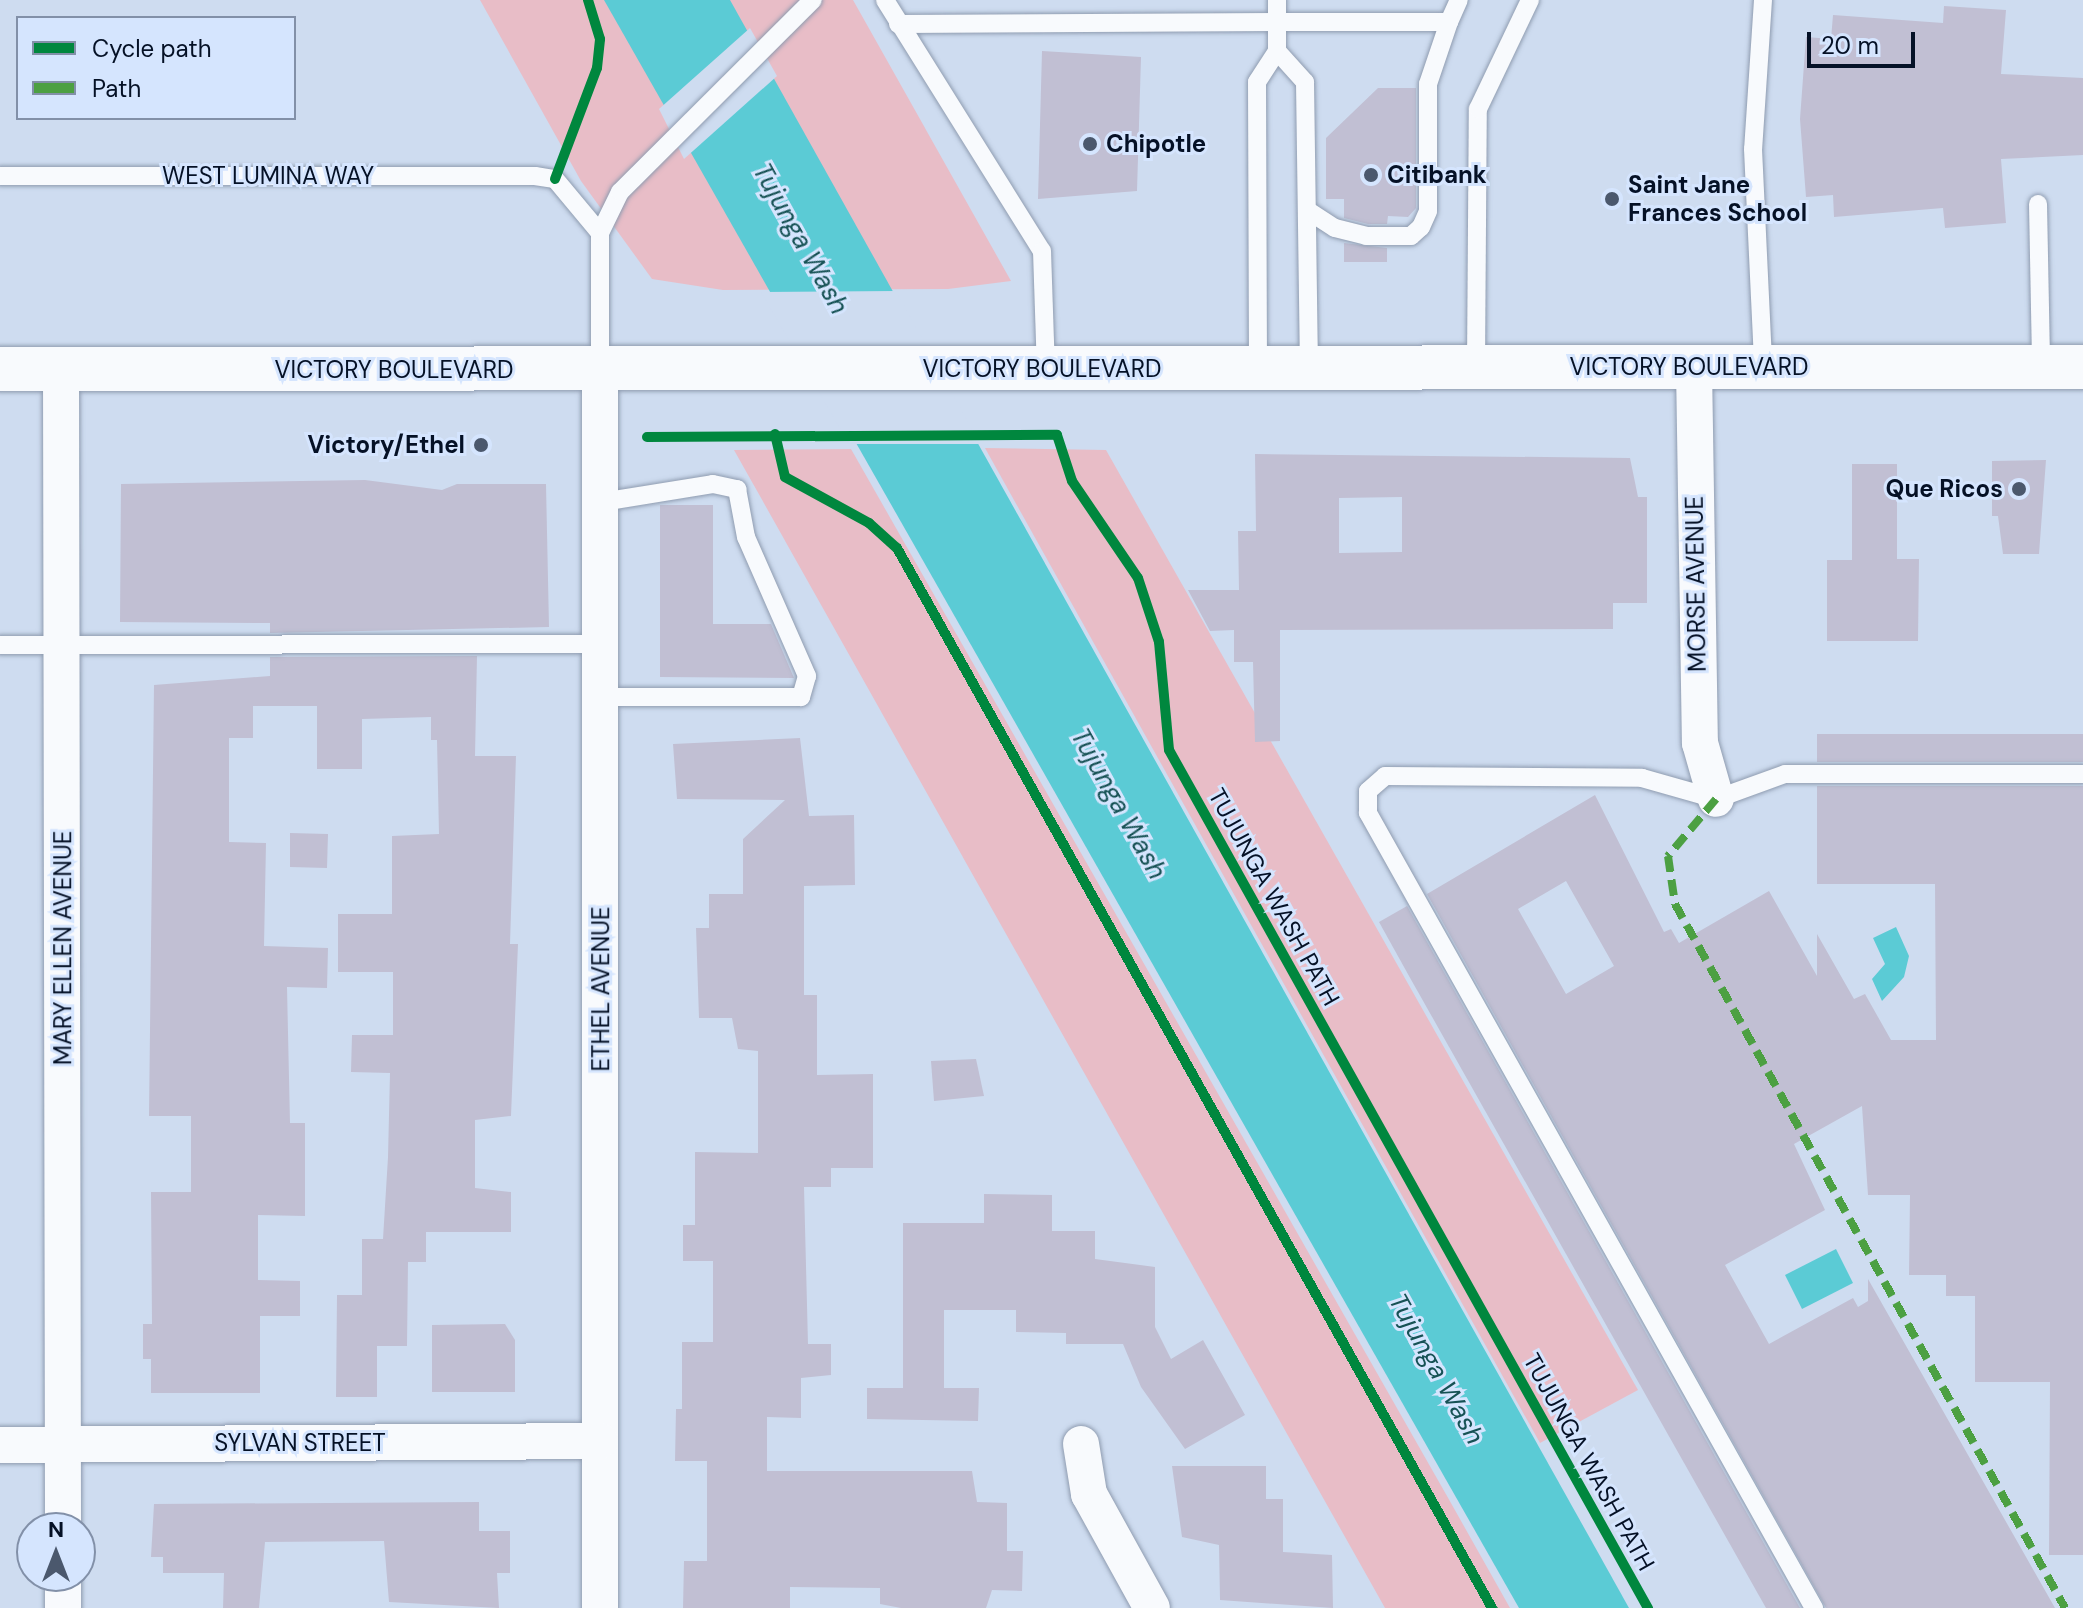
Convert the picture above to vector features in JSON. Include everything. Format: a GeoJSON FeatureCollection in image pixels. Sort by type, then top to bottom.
{"type":"FeatureCollection","features":[{"type":"Feature","properties":{"kind":"main road","name":"VICTORY BOULEVARD"},"geometry":{"type":"LineString","coordinates":[[0,369],[735,371],[1763,365],[2062,367]]}},
{"type":"Feature","properties":{"kind":"street","name":"MORSE AVENUE"},"geometry":{"type":"LineString","coordinates":[[1694,367],[1700,743],[1716,799]]}},
{"type":"Feature","properties":{"kind":"street","name":"MARY ELLEN AVENUE"},"geometry":{"type":"LineString","coordinates":[[61,369],[63,1512]]}},
{"type":"Feature","properties":{"kind":"street","name":"ETHEL AVENUE"},"geometry":{"type":"LineString","coordinates":[[600,371],[603,644],[600,1608]]}},
{"type":"Feature","properties":{"kind":"street","name":"SYLVAN STREET"},"geometry":{"type":"LineString","coordinates":[[0,1445],[600,1441]]}},
{"type":"Feature","properties":{"kind":"street"},"geometry":{"type":"LineString","coordinates":[[1081,1444],[1089,1494],[1152,1608]]}},
{"type":"Feature","properties":{"kind":"lane"},"geometry":{"type":"LineString","coordinates":[[600,371],[600,233],[620,192],[655,152],[813,0]]}},
{"type":"Feature","properties":{"kind":"lane"},"geometry":{"type":"LineString","coordinates":[[885,0],[1042,251],[1046,369]]}},
{"type":"Feature","properties":{"kind":"lane"},"geometry":{"type":"LineString","coordinates":[[1258,368],[1257,82],[1277,51],[1277,0]]}},
{"type":"Feature","properties":{"kind":"lane"},"geometry":{"type":"LineString","coordinates":[[1307,210],[1335,228],[1366,236],[1411,236],[1421,227],[1428,211],[1428,84],[1459,0]]}},
{"type":"Feature","properties":{"kind":"lane"},"geometry":{"type":"LineString","coordinates":[[1476,367],[1478,109],[1530,0]]}},
{"type":"Feature","properties":{"kind":"lane"},"geometry":{"type":"LineString","coordinates":[[1763,0],[1753,149],[1763,365]]}},
{"type":"Feature","properties":{"kind":"lane"},"geometry":{"type":"LineString","coordinates":[[898,24],[1449,22]]}},
{"type":"Feature","properties":{"kind":"lane"},"geometry":{"type":"LineString","coordinates":[[1277,51],[1305,82],[1309,368]]}},
{"type":"Feature","properties":{"kind":"lane","name":"WEST LUMINA WAY"},"geometry":{"type":"LineString","coordinates":[[0,176],[535,176],[555,179],[600,233]]}},
{"type":"Feature","properties":{"kind":"lane"},"geometry":{"type":"LineString","coordinates":[[2038,204],[2062,367]]}},
{"type":"Feature","properties":{"kind":"lane"},"geometry":{"type":"LineString","coordinates":[[602,502],[713,484],[737,489],[746,537],[807,686],[801,697],[602,697]]}},
{"type":"Feature","properties":{"kind":"lane"},"geometry":{"type":"LineString","coordinates":[[0,645],[603,644]]}},
{"type":"Feature","properties":{"kind":"lane"},"geometry":{"type":"LineString","coordinates":[[1814,1608],[1368,813],[1368,791],[1385,776],[1642,778],[1716,799],[1785,774],[2083,774]]}},
{"type":"Feature","properties":{"kind":"shaded area"},"geometry":{"type":"Polygon","coordinates":[[[480,0],[853,0],[1011,281],[948,289],[723,290],[652,279],[581,181],[480,0]]]}},
{"type":"Feature","properties":{"kind":"shaded area"},"geometry":{"type":"Polygon","coordinates":[[[985,448],[1106,450],[1638,1390],[1540,1443],[985,448]]]}},
{"type":"Feature","properties":{"kind":"shaded area"},"geometry":{"type":"Polygon","coordinates":[[[851,449],[1510,1608],[1385,1608],[734,450],[851,449]]]}},
{"type":"Feature","properties":{"kind":"water","name":"Tujunga Wash"},"geometry":{"type":"Polygon","coordinates":[[[604,0],[730,0],[1629,1608],[1519,1608],[604,0]]]}},
{"type":"Feature","properties":{"kind":"water"},"geometry":{"type":"Polygon","coordinates":[[[1896,927],[1909,956],[1904,977],[1882,1001],[1872,979],[1885,964],[1873,938],[1896,927]]]}},
{"type":"Feature","properties":{"kind":"water"},"geometry":{"type":"Polygon","coordinates":[[[1836,1249],[1853,1283],[1802,1309],[1785,1275],[1836,1249]]]}},
{"type":"Feature","properties":{"kind":"pier"},"geometry":{"type":"Polygon","coordinates":[[[750,28],[777,76],[684,159],[659,109],[750,28]]]}},
{"type":"Feature","properties":{"kind":"pier"},"geometry":{"type":"Polygon","coordinates":[[[896,291],[980,444],[849,444],[761,292],[896,291]]]}},
{"type":"Feature","properties":{"kind":"building"},"geometry":{"type":"Polygon","coordinates":[[[1944,6],[2006,10],[2001,74],[2083,78],[2083,155],[2001,159],[2006,223],[1945,228],[1943,208],[1834,217],[1833,195],[1806,197],[1800,119],[1806,37],[1831,39],[1833,15],[1943,23],[1944,6]]]}},
{"type":"Feature","properties":{"kind":"building","name":"Chipotle"},"geometry":{"type":"Polygon","coordinates":[[[1042,51],[1141,57],[1137,191],[1038,199],[1042,51]]]}},
{"type":"Feature","properties":{"kind":"building","name":"Citibank"},"geometry":{"type":"Polygon","coordinates":[[[1378,88],[1416,88],[1416,208],[1408,217],[1388,216],[1387,224],[1368,224],[1344,218],[1344,199],[1326,199],[1326,138],[1378,88]]]}},
{"type":"Feature","properties":{"kind":"building"},"geometry":{"type":"Polygon","coordinates":[[[1344,243],[1387,248],[1387,262],[1344,262],[1344,243]]]}},
{"type":"Feature","properties":{"kind":"building"},"geometry":{"type":"Polygon","coordinates":[[[1255,454],[1630,458],[1638,497],[1647,497],[1647,603],[1613,603],[1613,629],[1280,630],[1280,741],[1255,742],[1253,662],[1234,662],[1234,630],[1210,631],[1188,590],[1239,590],[1238,531],[1256,531],[1255,454]],[[1402,497],[1339,498],[1339,553],[1402,552],[1402,497]]]}},
{"type":"Feature","properties":{"kind":"building","name":"Que Ricos"},"geometry":{"type":"Polygon","coordinates":[[[2046,460],[2039,554],[2003,554],[1998,516],[1992,516],[1992,461],[2046,460]]]}},
{"type":"Feature","properties":{"kind":"building"},"geometry":{"type":"Polygon","coordinates":[[[1852,464],[1897,464],[1897,559],[1919,559],[1918,641],[1827,641],[1827,560],[1852,560],[1852,464]]]}},
{"type":"Feature","properties":{"kind":"building"},"geometry":{"type":"Polygon","coordinates":[[[365,480],[442,490],[457,484],[546,484],[549,627],[270,633],[270,623],[120,622],[121,484],[365,480]]]}},
{"type":"Feature","properties":{"kind":"building"},"geometry":{"type":"Polygon","coordinates":[[[660,505],[713,505],[713,624],[771,624],[794,678],[660,677],[660,505]]]}},
{"type":"Feature","properties":{"kind":"building"},"geometry":{"type":"Polygon","coordinates":[[[477,656],[475,756],[516,756],[510,944],[518,944],[511,1116],[475,1120],[475,1188],[511,1192],[511,1232],[426,1232],[426,1262],[408,1262],[407,1346],[377,1346],[377,1397],[336,1397],[337,1295],[362,1295],[362,1239],[383,1239],[388,1157],[390,1073],[351,1072],[352,1035],[393,1035],[393,972],[338,972],[338,914],[392,914],[392,836],[439,834],[437,740],[431,740],[431,717],[362,719],[362,769],[317,769],[317,706],[253,706],[253,738],[229,738],[229,842],[266,843],[264,946],[328,948],[327,988],[287,987],[290,1123],[305,1123],[305,1216],[258,1215],[258,1280],[300,1281],[300,1316],[260,1316],[260,1393],[151,1393],[151,1359],[143,1359],[143,1324],[152,1324],[151,1192],[191,1192],[191,1116],[149,1116],[154,685],[270,676],[270,657],[477,656]]]}},
{"type":"Feature","properties":{"kind":"building"},"geometry":{"type":"Polygon","coordinates":[[[1817,734],[2083,734],[2083,762],[1817,762],[1817,734]]]}},
{"type":"Feature","properties":{"kind":"building"},"geometry":{"type":"Polygon","coordinates":[[[800,738],[809,816],[854,815],[855,885],[804,886],[804,995],[817,995],[817,1075],[873,1074],[873,1168],[831,1168],[831,1187],[804,1187],[808,1344],[831,1344],[831,1375],[801,1378],[801,1418],[767,1417],[767,1471],[972,1471],[977,1502],[1007,1503],[1007,1551],[1023,1551],[1022,1591],[992,1590],[986,1608],[901,1608],[880,1604],[880,1588],[790,1587],[790,1608],[683,1608],[684,1561],[707,1561],[707,1461],[675,1461],[676,1409],[682,1409],[682,1342],[713,1342],[713,1261],[683,1261],[683,1225],[695,1225],[695,1152],[758,1153],[758,1051],[738,1049],[732,1018],[699,1018],[696,928],[709,928],[709,894],[743,894],[743,839],[785,800],[677,799],[673,744],[800,738]]]}},
{"type":"Feature","properties":{"kind":"building"},"geometry":{"type":"Polygon","coordinates":[[[1817,786],[2083,786],[2083,1555],[2049,1555],[2050,1382],[1975,1382],[1975,1296],[1946,1296],[1946,1275],[1909,1275],[1910,1195],[1868,1195],[1862,1106],[1794,1144],[1825,1210],[1725,1265],[1769,1344],[1853,1298],[1858,1307],[1868,1301],[1868,1279],[2055,1608],[1826,1608],[1427,894],[1595,795],[1664,932],[1671,929],[1679,943],[1769,891],[1817,976],[1817,934],[1854,999],[1865,994],[1891,1040],[1936,1040],[1935,884],[1817,884],[1817,786]],[[1566,881],[1518,909],[1566,994],[1614,966],[1566,881]]]}},
{"type":"Feature","properties":{"kind":"building"},"geometry":{"type":"Polygon","coordinates":[[[290,833],[328,834],[327,868],[290,867],[290,833]]]}},
{"type":"Feature","properties":{"kind":"building"},"geometry":{"type":"Polygon","coordinates":[[[1407,906],[1800,1608],[1766,1608],[1409,976],[1379,922],[1407,906]]]}},
{"type":"Feature","properties":{"kind":"building"},"geometry":{"type":"Polygon","coordinates":[[[976,1059],[984,1096],[934,1101],[931,1061],[976,1059]]]}},
{"type":"Feature","properties":{"kind":"building"},"geometry":{"type":"Polygon","coordinates":[[[984,1194],[1052,1195],[1052,1231],[1095,1231],[1095,1259],[1155,1267],[1155,1327],[1171,1359],[1203,1340],[1245,1415],[1185,1449],[1141,1387],[1123,1344],[1066,1344],[1066,1333],[1016,1332],[1016,1310],[944,1310],[944,1388],[979,1388],[978,1421],[867,1419],[867,1388],[903,1388],[903,1223],[984,1223],[984,1194]]]}},
{"type":"Feature","properties":{"kind":"building"},"geometry":{"type":"Polygon","coordinates":[[[505,1324],[515,1340],[515,1392],[432,1392],[432,1325],[505,1324]]]}},
{"type":"Feature","properties":{"kind":"building"},"geometry":{"type":"Polygon","coordinates":[[[1172,1466],[1266,1466],[1266,1499],[1283,1499],[1283,1552],[1332,1555],[1333,1608],[1220,1600],[1219,1545],[1182,1537],[1172,1466]]]}},
{"type":"Feature","properties":{"kind":"building"},"geometry":{"type":"Polygon","coordinates":[[[479,1502],[479,1531],[510,1531],[510,1573],[497,1573],[499,1608],[389,1602],[384,1541],[265,1542],[259,1608],[223,1608],[224,1573],[163,1573],[163,1557],[151,1557],[154,1504],[479,1502]]]}},
{"type":"Feature","properties":{"kind":"marked path"},"geometry":{"type":"LineString","coordinates":[[1716,799],[1668,856],[1675,904],[2065,1608]]}},
{"type":"Feature","properties":{"kind":"cycle path"},"geometry":{"type":"LineString","coordinates":[[555,179],[597,68],[600,39],[588,0]]}},
{"type":"Feature","properties":{"kind":"cycle path"},"geometry":{"type":"LineString","coordinates":[[775,434],[785,477],[869,523],[897,548],[1492,1608]]}},
{"type":"Feature","properties":{"kind":"cycle path","name":"TUJUNGA WASH PATH"},"geometry":{"type":"LineString","coordinates":[[647,437],[1057,435],[1072,481],[1138,578],[1159,642],[1169,750],[1648,1608]]}},
{"type":"Feature","properties":{"kind":"place","name":"Chipotle"},"geometry":{"type":"Point","coordinates":[1090,144]}},
{"type":"Feature","properties":{"kind":"place","name":"Citibank"},"geometry":{"type":"Point","coordinates":[1371,175]}},
{"type":"Feature","properties":{"kind":"place","name":"Saint Jane Frances School"},"geometry":{"type":"Point","coordinates":[1612,199]}},
{"type":"Feature","properties":{"kind":"place","name":"Victory/Ethel"},"geometry":{"type":"Point","coordinates":[481,445]}},
{"type":"Feature","properties":{"kind":"place","name":"Que Ricos"},"geometry":{"type":"Point","coordinates":[2019,489]}}]}
